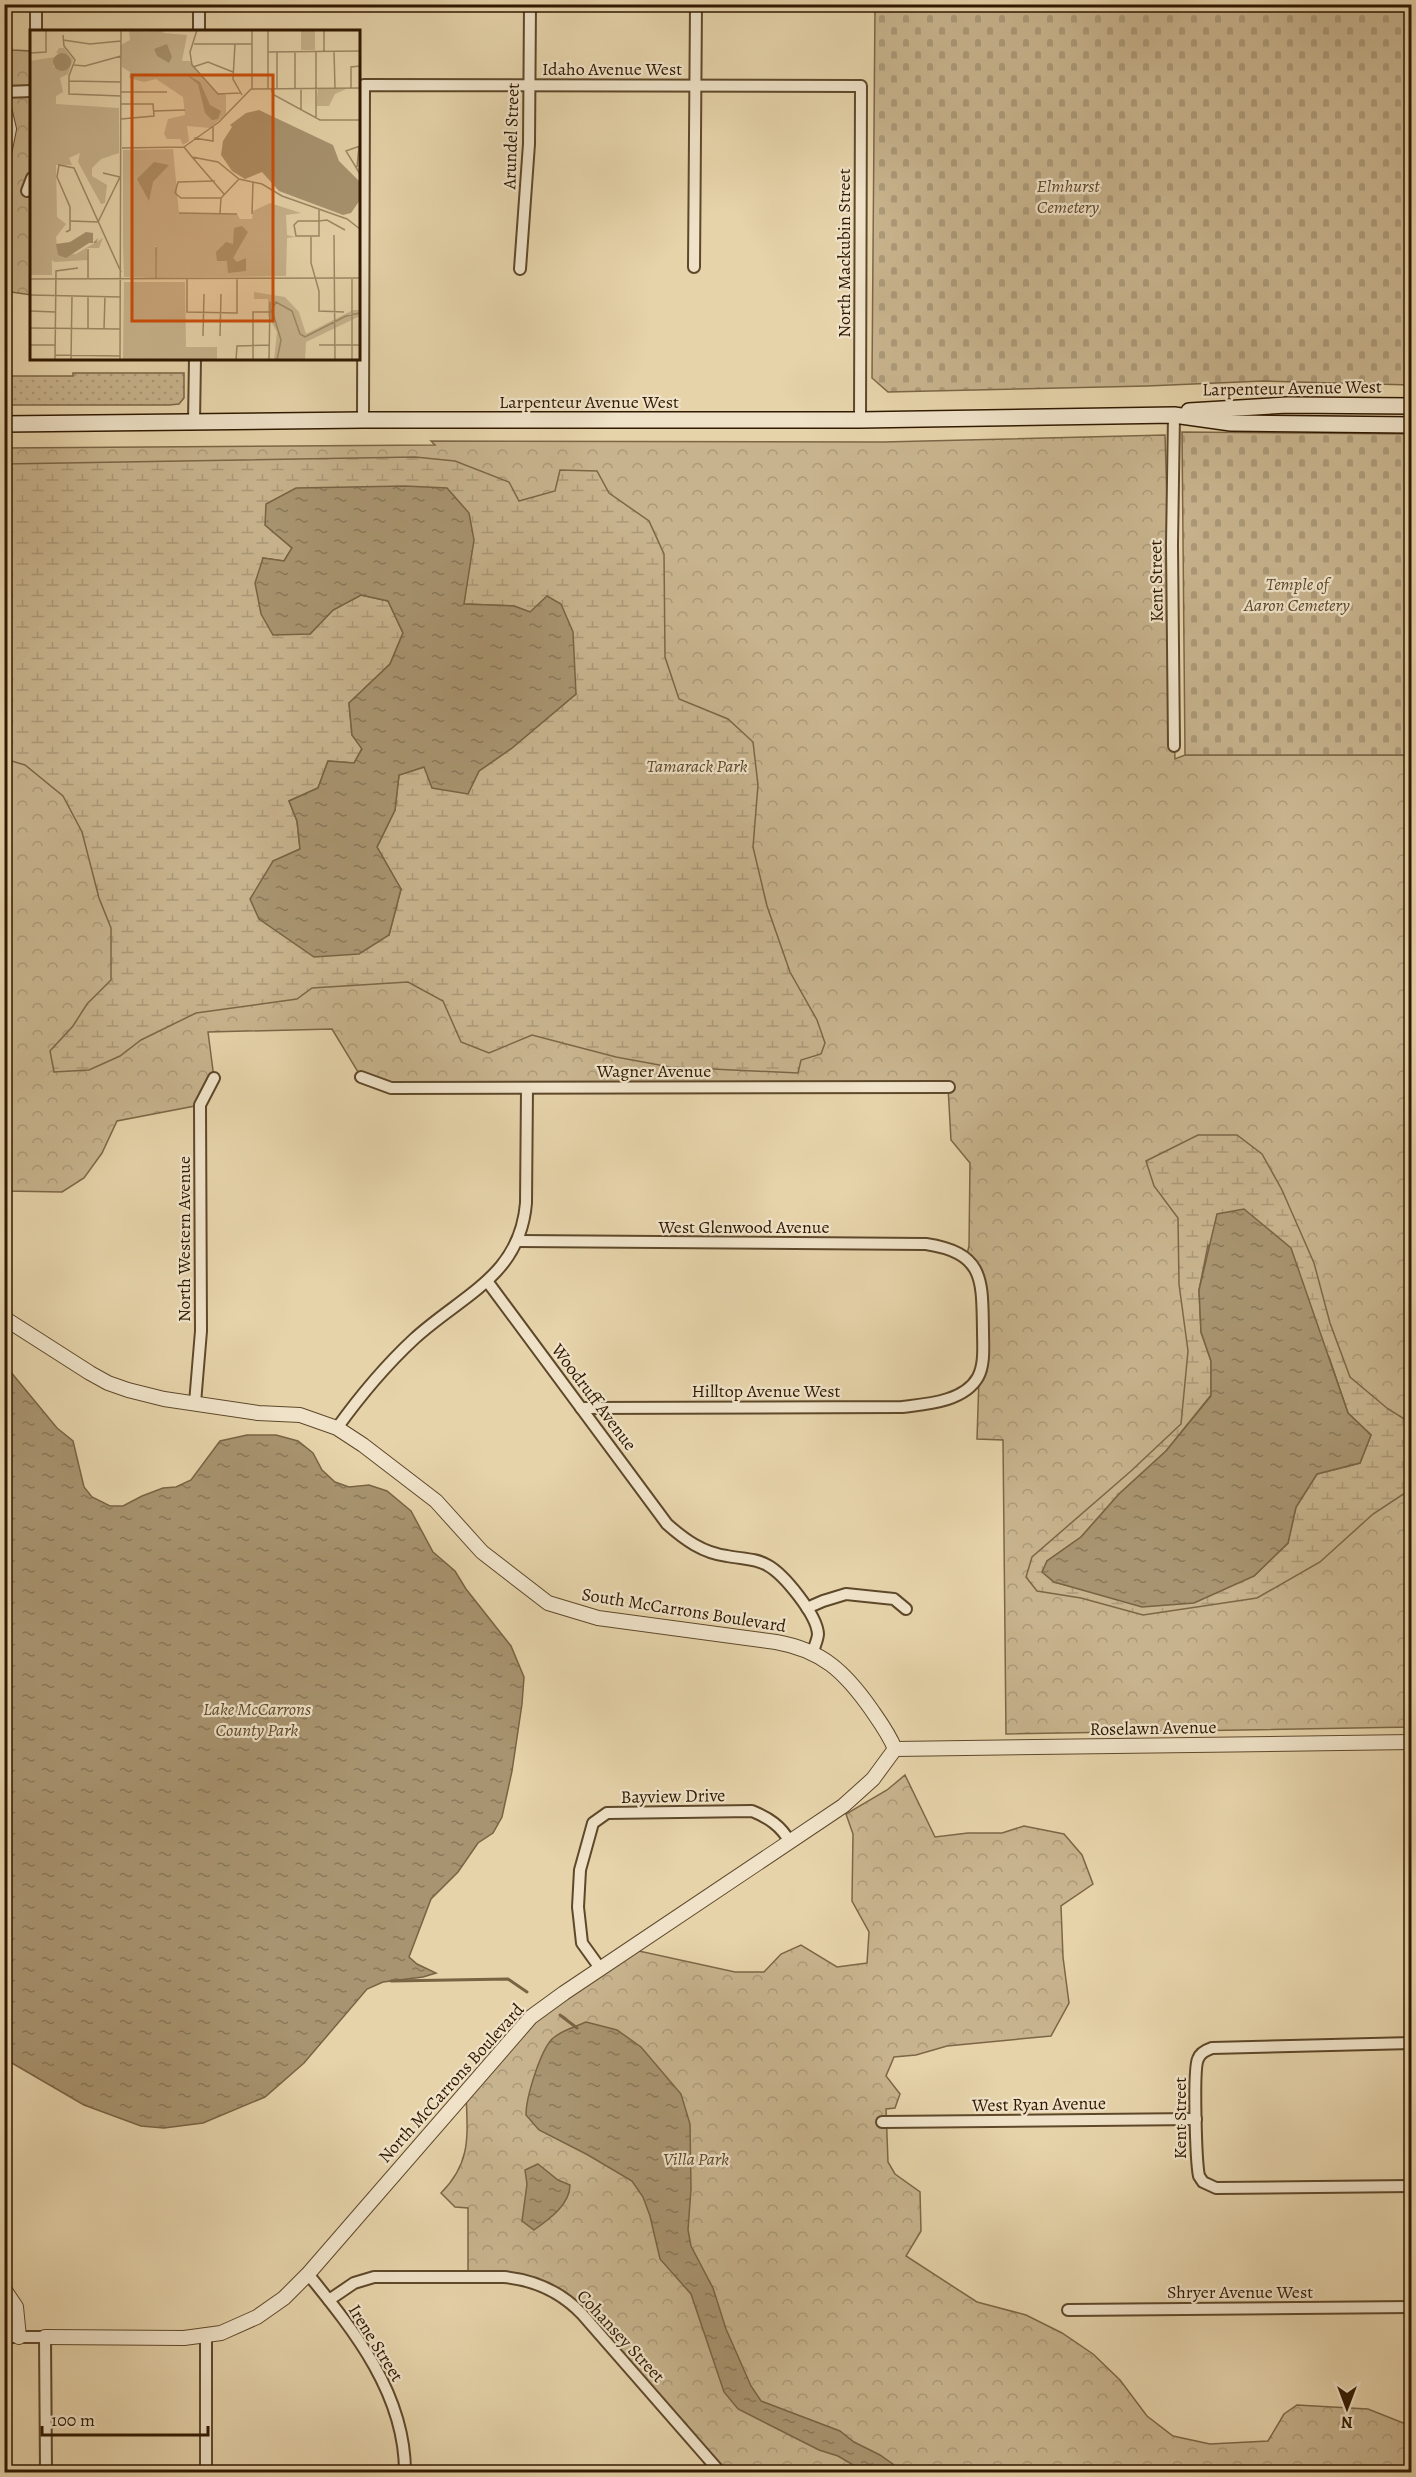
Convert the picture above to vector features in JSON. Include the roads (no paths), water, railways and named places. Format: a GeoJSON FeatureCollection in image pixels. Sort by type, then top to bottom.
{"type":"FeatureCollection","features":[{"type":"Feature","properties":{"kind":"main road","name":"Larpenteur Avenue West"},"geometry":{"type":"LineString","coordinates":[[1174,415],[1194,409],[1287,405],[1412,406]]}},
{"type":"Feature","properties":{"kind":"main road","name":"Larpenteur Avenue West"},"geometry":{"type":"LineString","coordinates":[[4,424],[363,420],[860,420],[1174,415],[1231,423],[1412,425]]}},
{"type":"Feature","properties":{"kind":"street"},"geometry":{"type":"LineString","coordinates":[[36,4],[36,30]]}},
{"type":"Feature","properties":{"kind":"street"},"geometry":{"type":"LineString","coordinates":[[199,4],[199,30]]}},
{"type":"Feature","properties":{"kind":"street","name":"Arundel Street"},"geometry":{"type":"LineString","coordinates":[[520,269],[528,159],[530,4]]}},
{"type":"Feature","properties":{"kind":"street"},"geometry":{"type":"LineString","coordinates":[[694,267],[696,4]]}},
{"type":"Feature","properties":{"kind":"street","name":"Idaho Avenue West"},"geometry":{"type":"LineString","coordinates":[[363,420],[363,85],[861,86]]}},
{"type":"Feature","properties":{"kind":"street","name":"North Mackubin Street"},"geometry":{"type":"LineString","coordinates":[[860,420],[861,86]]}},
{"type":"Feature","properties":{"kind":"street"},"geometry":{"type":"LineString","coordinates":[[4,92],[30,91]]}},
{"type":"Feature","properties":{"kind":"street"},"geometry":{"type":"LineString","coordinates":[[4,108],[9,129],[4,154]]}},
{"type":"Feature","properties":{"kind":"street"},"geometry":{"type":"LineString","coordinates":[[27,191],[30,183]]}},
{"type":"Feature","properties":{"kind":"street"},"geometry":{"type":"LineString","coordinates":[[195,360],[195,422]]}},
{"type":"Feature","properties":{"kind":"street","name":"Kent Street"},"geometry":{"type":"LineString","coordinates":[[1174,415],[1172,545],[1174,746]]}},
{"type":"Feature","properties":{"kind":"street","name":"Wagner Avenue"},"geometry":{"type":"LineString","coordinates":[[361,1077],[391,1088],[949,1087]]}},
{"type":"Feature","properties":{"kind":"street","name":"North Western Avenue"},"geometry":{"type":"LineString","coordinates":[[195,1403],[201,1331],[200,1105],[214,1078]]}},
{"type":"Feature","properties":{"kind":"street"},"geometry":{"type":"LineString","coordinates":[[337,1428],[366,1389],[414,1339],[495,1276],[518,1242],[525,1220],[526,1203],[527,1088]]}},
{"type":"Feature","properties":{"kind":"street","name":"West Glenwood Avenue"},"geometry":{"type":"LineString","coordinates":[[518,1242],[926,1244],[948,1248],[966,1258],[982,1286],[983,1358],[977,1378],[966,1389],[950,1398]]}},
{"type":"Feature","properties":{"kind":"street","name":"Woodruff Avenue"},"geometry":{"type":"LineString","coordinates":[[487,1281],[661,1516],[680,1535],[708,1551],[753,1559],[766,1564],[786,1580],[807,1608],[818,1634],[813,1652]]}},
{"type":"Feature","properties":{"kind":"street","name":"South McCarrons Boulevard"},"geometry":{"type":"LineString","coordinates":[[4,1318],[108,1383],[144,1395],[258,1413],[300,1415],[337,1428],[436,1501],[482,1552],[548,1603],[598,1618],[776,1642],[813,1652],[852,1682],[891,1737],[895,1749]]}},
{"type":"Feature","properties":{"kind":"street","name":"Hilltop Avenue West"},"geometry":{"type":"LineString","coordinates":[[581,1408],[902,1407],[950,1398]]}},
{"type":"Feature","properties":{"kind":"street"},"geometry":{"type":"LineString","coordinates":[[807,1608],[846,1594],[894,1599],[906,1609]]}},
{"type":"Feature","properties":{"kind":"street","name":"Roselawn Avenue"},"geometry":{"type":"LineString","coordinates":[[895,1749],[1412,1742]]}},
{"type":"Feature","properties":{"kind":"street","name":"North McCarrons Boulevard"},"geometry":{"type":"LineString","coordinates":[[45,2337],[206,2337],[222,2333],[257,2317],[284,2298],[308,2274],[531,2017],[861,1792],[895,1749]]}},
{"type":"Feature","properties":{"kind":"street","name":"Bayview Drive"},"geometry":{"type":"LineString","coordinates":[[600,1968],[582,1943],[578,1907],[580,1870],[593,1823],[607,1813],[752,1811],[769,1819],[783,1831],[790,1842]]}},
{"type":"Feature","properties":{"kind":"street","name":"Kent Street"},"geometry":{"type":"LineString","coordinates":[[1412,2043],[1217,2046],[1202,2053],[1196,2064],[1197,2169],[1203,2182],[1216,2188],[1412,2186]]}},
{"type":"Feature","properties":{"kind":"street","name":"West Ryan Avenue"},"geometry":{"type":"LineString","coordinates":[[882,2122],[1196,2119]]}},
{"type":"Feature","properties":{"kind":"street","name":"Irene Street"},"geometry":{"type":"LineString","coordinates":[[308,2274],[365,2350],[390,2395],[402,2441],[405,2472]]}},
{"type":"Feature","properties":{"kind":"street","name":"Cohansey Street"},"geometry":{"type":"LineString","coordinates":[[329,2300],[354,2283],[374,2277],[504,2277],[518,2278],[549,2289],[568,2301],[582,2314],[720,2472]]}},
{"type":"Feature","properties":{"kind":"street"},"geometry":{"type":"LineString","coordinates":[[4,2289],[16,2307],[19,2337]]}},
{"type":"Feature","properties":{"kind":"street","name":"Shryer Avenue West"},"geometry":{"type":"LineString","coordinates":[[1068,2310],[1412,2307]]}},
{"type":"Feature","properties":{"kind":"street"},"geometry":{"type":"LineString","coordinates":[[4,2337],[45,2337],[46,2472]]}},
{"type":"Feature","properties":{"kind":"street"},"geometry":{"type":"LineString","coordinates":[[206,2337],[206,2472]]}},
{"type":"Feature","properties":{"kind":"water"},"geometry":{"type":"Polygon","coordinates":[[[405,486],[447,488],[469,513],[474,540],[464,604],[514,606],[530,612],[547,596],[561,604],[573,632],[576,694],[512,748],[479,771],[468,794],[432,788],[424,767],[399,775],[395,810],[377,847],[401,889],[389,935],[359,954],[314,957],[259,919],[250,899],[273,861],[300,849],[297,821],[289,801],[318,788],[328,761],[354,763],[362,749],[352,735],[349,703],[390,664],[403,633],[388,601],[361,595],[333,610],[310,634],[273,635],[261,614],[255,583],[263,558],[284,561],[292,548],[265,525],[266,504],[296,488],[405,486]]]}},
{"type":"Feature","properties":{"kind":"water"},"geometry":{"type":"Polygon","coordinates":[[[1244,1209],[1291,1248],[1348,1413],[1371,1435],[1360,1463],[1317,1474],[1296,1507],[1288,1543],[1254,1576],[1194,1603],[1142,1607],[1054,1582],[1042,1572],[1047,1561],[1081,1537],[1119,1494],[1166,1451],[1211,1396],[1211,1361],[1201,1332],[1199,1290],[1217,1214],[1244,1209]]]}},
{"type":"Feature","properties":{"kind":"water","name":"Lake McCarrons County Park"},"geometry":{"type":"Polygon","coordinates":[[[5,1365],[57,1428],[73,1441],[84,1487],[92,1497],[110,1506],[123,1506],[142,1496],[163,1488],[176,1487],[191,1480],[220,1441],[247,1435],[276,1435],[298,1441],[313,1453],[322,1470],[335,1482],[349,1487],[369,1485],[387,1491],[411,1511],[433,1552],[455,1571],[466,1589],[511,1646],[524,1677],[512,1771],[502,1817],[493,1833],[478,1843],[458,1872],[431,1899],[409,1957],[417,1964],[436,1973],[383,1982],[367,1989],[304,2063],[265,2097],[203,2123],[164,2128],[141,2126],[84,2105],[5,2059],[5,1365]]]}},
{"type":"Feature","properties":{"kind":"water"},"geometry":{"type":"Polygon","coordinates":[[[586,2022],[617,2030],[641,2047],[681,2094],[690,2124],[691,2189],[688,2230],[691,2246],[713,2288],[726,2329],[751,2386],[761,2401],[840,2431],[854,2442],[880,2455],[901,2472],[865,2472],[838,2456],[819,2450],[738,2409],[724,2392],[691,2294],[660,2259],[650,2216],[643,2197],[632,2181],[539,2130],[526,2115],[534,2075],[547,2045],[559,2034],[586,2022]]]}},
{"type":"Feature","properties":{"kind":"water"},"geometry":{"type":"Polygon","coordinates":[[[538,2164],[558,2180],[570,2185],[562,2205],[552,2217],[534,2230],[522,2221],[527,2184],[525,2170],[538,2164]]]}},
{"type":"Feature","properties":{"kind":"waterway"},"geometry":{"type":"LineString","coordinates":[[391,1981],[508,1979],[527,1992]]}},
{"type":"Feature","properties":{"kind":"waterway"},"geometry":{"type":"LineString","coordinates":[[560,2015],[577,2028]]}},
{"type":"Feature","properties":{"kind":"park label","name":"Elmhurst Cemetery"},"geometry":{"type":"Point","coordinates":[1068,196]}},
{"type":"Feature","properties":{"kind":"park label","name":"Temple of Aaron Cemetery"},"geometry":{"type":"Point","coordinates":[1297,594]}},
{"type":"Feature","properties":{"kind":"park label","name":"Tamarack Park"},"geometry":{"type":"Point","coordinates":[697,766]}},
{"type":"Feature","properties":{"kind":"park label","name":"Villa Park"},"geometry":{"type":"Point","coordinates":[696,2159]}}]}
